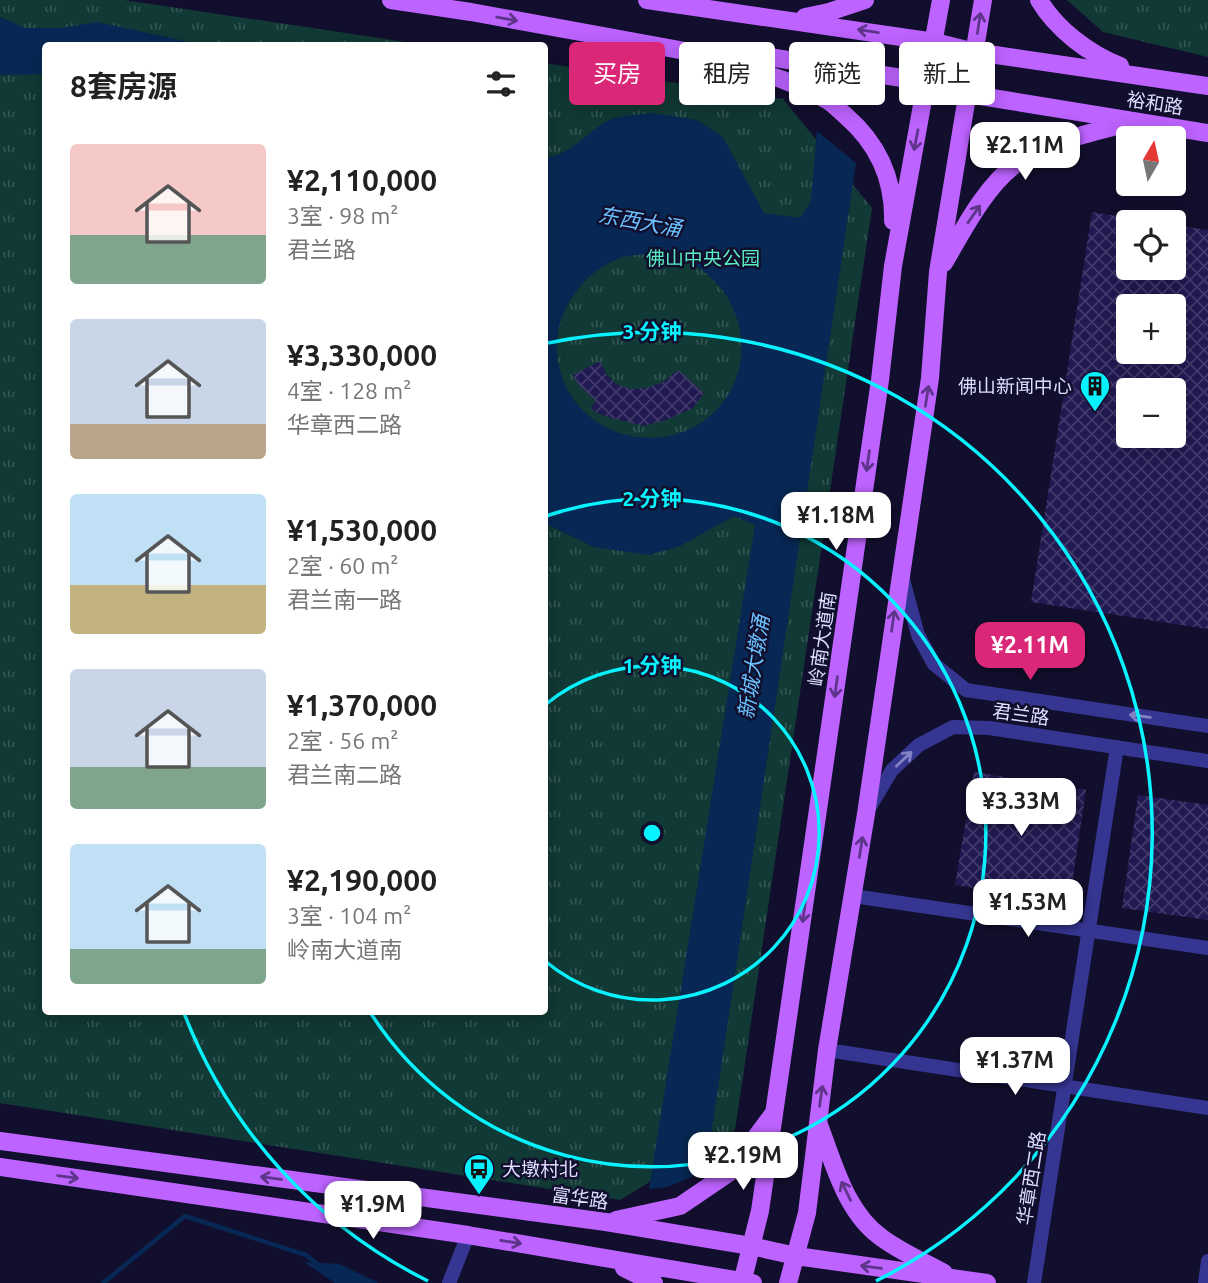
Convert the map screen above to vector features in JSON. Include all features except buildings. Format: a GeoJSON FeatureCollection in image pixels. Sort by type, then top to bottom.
{"type":"FeatureCollection","features":[{"type":"Feature","properties":{"kind":"main road","name":"裕和路"},"geometry":{"type":"LineString","coordinates":[[391,0],[679,50]]}},
{"type":"Feature","properties":{"kind":"main road","name":"裕和路"},"geometry":{"type":"LineString","coordinates":[[647,0],[935,42]]}},
{"type":"Feature","properties":{"kind":"main road"},"geometry":{"type":"LineString","coordinates":[[789,19],[829,12],[865,0]]}},
{"type":"Feature","properties":{"kind":"main road","name":"岭南大道南"},"geometry":{"type":"LineString","coordinates":[[935,42],[941,0]]}},
{"type":"Feature","properties":{"kind":"main road"},"geometry":{"type":"LineString","coordinates":[[977,42],[983,0]]}},
{"type":"Feature","properties":{"kind":"main road"},"geometry":{"type":"LineString","coordinates":[[1039,0],[1072,37],[1104,60],[1143,76]]}},
{"type":"Feature","properties":{"kind":"main road","name":"裕和路"},"geometry":{"type":"LineString","coordinates":[[995,55],[1208,86]]}},
{"type":"Feature","properties":{"kind":"main road","name":"裕和路"},"geometry":{"type":"LineString","coordinates":[[775,58],[899,78]]}},
{"type":"Feature","properties":{"kind":"main road"},"geometry":{"type":"LineString","coordinates":[[775,78],[828,100],[863,131],[883,161],[894,200],[893,266]]}},
{"type":"Feature","properties":{"kind":"main road","name":"裕和路"},"geometry":{"type":"LineString","coordinates":[[995,99],[1208,133]]}},
{"type":"Feature","properties":{"kind":"main road","name":"岭南大道南"},"geometry":{"type":"LineString","coordinates":[[746,1282],[775,1111],[880,380],[893,266],[923,105]]}},
{"type":"Feature","properties":{"kind":"main road"},"geometry":{"type":"LineString","coordinates":[[788,1283],[807,1213],[827,1050],[866,814],[930,378],[938,272],[966,105]]}},
{"type":"Feature","properties":{"kind":"main road"},"geometry":{"type":"LineString","coordinates":[[938,272],[969,220],[1015,164],[1079,135],[1135,122]]}},
{"type":"Feature","properties":{"kind":"main road"},"geometry":{"type":"LineString","coordinates":[[606,1222],[680,1206],[730,1172],[775,1111]]}},
{"type":"Feature","properties":{"kind":"main road"},"geometry":{"type":"LineString","coordinates":[[818,1123],[845,1192],[860,1216],[881,1237],[953,1278]]}},
{"type":"Feature","properties":{"kind":"main road","name":"富华路"},"geometry":{"type":"LineString","coordinates":[[0,1141],[606,1222],[796,1256],[987,1283]]}},
{"type":"Feature","properties":{"kind":"main road"},"geometry":{"type":"LineString","coordinates":[[0,1167],[468,1235],[746,1282]]}},
{"type":"Feature","properties":{"kind":"main road"},"geometry":{"type":"LineString","coordinates":[[598,1257],[654,1283]]}},
{"type":"Feature","properties":{"kind":"street","name":"君兰路"},"geometry":{"type":"LineString","coordinates":[[901,570],[918,635],[934,664],[966,690],[1208,726]]}},
{"type":"Feature","properties":{"kind":"street","name":"君兰路"},"geometry":{"type":"LineString","coordinates":[[866,814],[892,770],[919,745],[953,727],[989,728],[1208,761]]}},
{"type":"Feature","properties":{"kind":"street","name":"华章西二路"},"geometry":{"type":"LineString","coordinates":[[1034,1283],[1117,747]]}},
{"type":"Feature","properties":{"kind":"street"},"geometry":{"type":"LineString","coordinates":[[853,896],[1208,947]]}},
{"type":"Feature","properties":{"kind":"street"},"geometry":{"type":"LineString","coordinates":[[827,1050],[1208,1108]]}},
{"type":"Feature","properties":{"kind":"street"},"geometry":{"type":"LineString","coordinates":[[449,1283],[468,1235]]}},
{"type":"Feature","properties":{"kind":"street"},"geometry":{"type":"LineString","coordinates":[[1205,1283],[1208,1261]]}},
{"type":"Feature","properties":{"kind":"green space","name":"佛山中央公园"},"geometry":{"type":"Polygon","coordinates":[[[0,0],[124,0],[406,42],[42,42],[42,1015],[548,1015],[548,64],[569,67],[569,105],[665,105],[665,81],[679,83],[679,105],[775,105],[775,98],[783,99],[872,208],[735,1130],[620,1200],[0,1103],[0,0]]]}},
{"type":"Feature","properties":{"kind":"green space"},"geometry":{"type":"Polygon","coordinates":[[[1067,0],[1208,0],[1208,57],[1103,32],[1067,0]]]}},
{"type":"Feature","properties":{"kind":"water"},"geometry":{"type":"Polygon","coordinates":[[[0,17],[25,28],[61,28],[97,22],[189,42],[42,42],[42,74],[0,75],[0,17]]]}},
{"type":"Feature","properties":{"kind":"water"},"geometry":{"type":"Polygon","coordinates":[[[652,113],[697,120],[723,137],[764,213],[800,218],[811,201],[817,131],[856,163],[708,1155],[700,1173],[668,1187],[649,1189],[755,525],[734,516],[680,546],[649,555],[594,547],[548,525],[548,157],[573,147],[604,123],[627,116],[652,113]],[[655,253],[632,255],[607,264],[584,282],[566,308],[557,336],[558,363],[567,388],[583,410],[605,427],[632,436],[675,435],[694,427],[711,415],[731,390],[741,356],[738,321],[732,305],[711,277],[682,260],[655,253]]]}},
{"type":"Feature","properties":{"kind":"water"},"geometry":{"type":"Polygon","coordinates":[[[304,1262],[339,1264],[379,1283],[335,1283],[304,1262]]]}},
{"type":"Feature","properties":{"kind":"waterway"},"geometry":{"type":"LineString","coordinates":[[103,1283],[185,1216],[306,1255],[318,1265]]}},
{"type":"Feature","properties":{"kind":"place","name":"佛山新闻中心"},"geometry":{"type":"Point","coordinates":[1095,413]}},
{"type":"Feature","properties":{"kind":"place","name":"大墩村北"},"geometry":{"type":"Point","coordinates":[479,1196]}},
{"type":"Feature","properties":{"kind":"water label","name":"东西大涌"},"geometry":{"type":"Point","coordinates":[640,221]}},
{"type":"Feature","properties":{"kind":"water label","name":"新城大墩涌"},"geometry":{"type":"Point","coordinates":[753,667]}}]}
